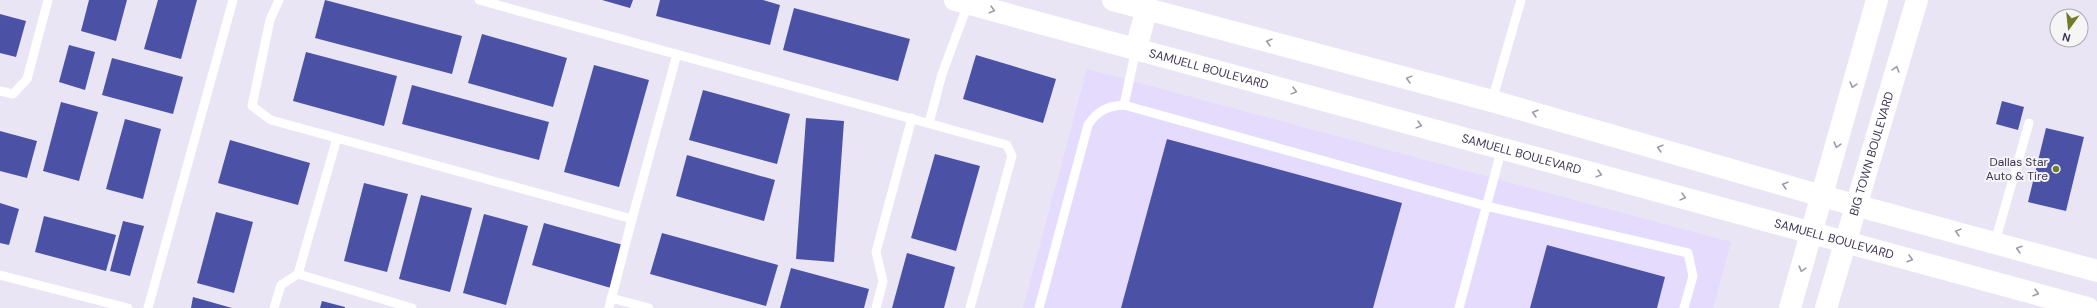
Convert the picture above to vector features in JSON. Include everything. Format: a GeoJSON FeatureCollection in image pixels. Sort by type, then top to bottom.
{"type":"FeatureCollection","features":[{"type":"Feature","properties":{"kind":"main road"},"geometry":{"type":"LineString","coordinates":[[1113,0],[1492,101],[1822,196],[2097,271]]}},
{"type":"Feature","properties":{"kind":"main road"},"geometry":{"type":"LineString","coordinates":[[1790,308],[1877,0]]}},
{"type":"Feature","properties":{"kind":"main road","name":"BIG TOWN BOULEVARD"},"geometry":{"type":"LineString","coordinates":[[1826,308],[1917,0]]}},
{"type":"Feature","properties":{"kind":"main road","name":"SAMUELL BOULEVARD"},"geometry":{"type":"LineString","coordinates":[[964,1],[2088,308]]}},
{"type":"Feature","properties":{"kind":"main road"},"geometry":{"type":"LineString","coordinates":[[1136,48],[1147,9]]}},
{"type":"Feature","properties":{"kind":"lane"},"geometry":{"type":"LineString","coordinates":[[0,91],[13,94],[27,79],[48,0]]}},
{"type":"Feature","properties":{"kind":"lane"},"geometry":{"type":"LineString","coordinates":[[148,308],[233,0]]}},
{"type":"Feature","properties":{"kind":"lane"},"geometry":{"type":"LineString","coordinates":[[279,0],[270,20],[252,106],[271,120],[632,219]]}},
{"type":"Feature","properties":{"kind":"lane"},"geometry":{"type":"LineString","coordinates":[[479,0],[1007,145],[1012,156],[970,308]]}},
{"type":"Feature","properties":{"kind":"lane"},"geometry":{"type":"LineString","coordinates":[[1492,101],[1521,0]]}},
{"type":"Feature","properties":{"kind":"lane"},"geometry":{"type":"LineString","coordinates":[[929,123],[964,1]]}},
{"type":"Feature","properties":{"kind":"lane"},"geometry":{"type":"LineString","coordinates":[[1124,105],[1136,48]]}},
{"type":"Feature","properties":{"kind":"lane"},"geometry":{"type":"LineString","coordinates":[[608,308],[677,54]]}},
{"type":"Feature","properties":{"kind":"lane"},"geometry":{"type":"LineString","coordinates":[[1039,308],[1088,125],[1094,116],[1103,109],[1113,105],[1124,105],[1486,206],[1688,253],[1693,276],[1684,308]]}},
{"type":"Feature","properties":{"kind":"lane"},"geometry":{"type":"LineString","coordinates":[[876,308],[883,281],[876,252],[912,118]]}},
{"type":"Feature","properties":{"kind":"lane"},"geometry":{"type":"LineString","coordinates":[[1995,242],[2029,123]]}},
{"type":"Feature","properties":{"kind":"lane"},"geometry":{"type":"LineString","coordinates":[[274,308],[281,284],[298,274],[337,138]]}},
{"type":"Feature","properties":{"kind":"lane"},"geometry":{"type":"LineString","coordinates":[[1459,308],[1502,148]]}},
{"type":"Feature","properties":{"kind":"lane"},"geometry":{"type":"LineString","coordinates":[[298,274],[412,308]]}},
{"type":"Feature","properties":{"kind":"lane"},"geometry":{"type":"LineString","coordinates":[[0,275],[128,308]]}},
{"type":"Feature","properties":{"kind":"lane"},"geometry":{"type":"LineString","coordinates":[[611,298],[649,308]]}},
{"type":"Feature","properties":{"kind":"shaded area"},"geometry":{"type":"Polygon","coordinates":[[[1087,69],[1731,242],[1713,308],[1023,308],[1087,69]]]}},
{"type":"Feature","properties":{"kind":"building"},"geometry":{"type":"Polygon","coordinates":[[[89,0],[127,0],[116,41],[81,31],[89,0]]]}},
{"type":"Feature","properties":{"kind":"building"},"geometry":{"type":"Polygon","coordinates":[[[158,0],[197,0],[181,59],[144,49],[158,0]]]}},
{"type":"Feature","properties":{"kind":"building"},"geometry":{"type":"Polygon","coordinates":[[[325,0],[462,36],[452,74],[315,38],[325,0]]]}},
{"type":"Feature","properties":{"kind":"building"},"geometry":{"type":"Polygon","coordinates":[[[602,0],[633,0],[630,8],[602,0]]]}},
{"type":"Feature","properties":{"kind":"building"},"geometry":{"type":"Polygon","coordinates":[[[660,0],[763,0],[780,5],[770,45],[656,16],[660,0]]]}},
{"type":"Feature","properties":{"kind":"building"},"geometry":{"type":"Polygon","coordinates":[[[794,8],[910,39],[898,81],[783,50],[794,8]]]}},
{"type":"Feature","properties":{"kind":"building"},"geometry":{"type":"Polygon","coordinates":[[[0,14],[26,21],[16,57],[0,53],[0,14]]]}},
{"type":"Feature","properties":{"kind":"building"},"geometry":{"type":"Polygon","coordinates":[[[482,34],[567,58],[553,107],[468,83],[482,34]]]}},
{"type":"Feature","properties":{"kind":"building"},"geometry":{"type":"Polygon","coordinates":[[[69,45],[95,52],[85,90],[59,82],[69,45]]]}},
{"type":"Feature","properties":{"kind":"building"},"geometry":{"type":"Polygon","coordinates":[[[306,52],[397,76],[384,126],[293,101],[306,52]]]}},
{"type":"Feature","properties":{"kind":"building"},"geometry":{"type":"Polygon","coordinates":[[[976,55],[1056,79],[1043,123],[963,99],[976,55]]]}},
{"type":"Feature","properties":{"kind":"building"},"geometry":{"type":"Polygon","coordinates":[[[112,58],[183,77],[173,114],[102,95],[112,58]]]}},
{"type":"Feature","properties":{"kind":"building"},"geometry":{"type":"Polygon","coordinates":[[[594,65],[649,80],[619,187],[564,172],[594,65]]]}},
{"type":"Feature","properties":{"kind":"building"},"geometry":{"type":"Polygon","coordinates":[[[412,85],[549,122],[539,160],[402,124],[412,85]]]}},
{"type":"Feature","properties":{"kind":"building"},"geometry":{"type":"Polygon","coordinates":[[[703,90],[790,114],[777,164],[689,140],[703,90]]]}},
{"type":"Feature","properties":{"kind":"building"},"geometry":{"type":"Polygon","coordinates":[[[2002,101],[2024,107],[2018,130],[1996,124],[2002,101]]]}},
{"type":"Feature","properties":{"kind":"building"},"geometry":{"type":"Polygon","coordinates":[[[61,102],[98,112],[79,181],[43,171],[61,102]]]}},
{"type":"Feature","properties":{"kind":"building"},"geometry":{"type":"Polygon","coordinates":[[[806,118],[844,121],[834,262],[796,259],[806,118]]]}},
{"type":"Feature","properties":{"kind":"building"},"geometry":{"type":"Polygon","coordinates":[[[125,119],[161,129],[143,199],[106,189],[125,119]]]}},
{"type":"Feature","properties":{"kind":"building","name":"Dallas Star Auto & Tire"},"geometry":{"type":"Polygon","coordinates":[[[2046,128],[2084,137],[2066,211],[2028,202],[2046,128]]]}},
{"type":"Feature","properties":{"kind":"building"},"geometry":{"type":"Polygon","coordinates":[[[0,131],[37,141],[27,178],[0,171],[0,131]]]}},
{"type":"Feature","properties":{"kind":"building"},"geometry":{"type":"Polygon","coordinates":[[[1167,139],[1402,203],[1373,308],[1121,308],[1167,139]]]}},
{"type":"Feature","properties":{"kind":"building"},"geometry":{"type":"Polygon","coordinates":[[[230,140],[310,163],[298,205],[218,183],[230,140]]]}},
{"type":"Feature","properties":{"kind":"building"},"geometry":{"type":"Polygon","coordinates":[[[935,154],[980,166],[956,251],[911,238],[935,154]]]}},
{"type":"Feature","properties":{"kind":"building"},"geometry":{"type":"Polygon","coordinates":[[[687,155],[775,180],[764,221],[676,196],[687,155]]]}},
{"type":"Feature","properties":{"kind":"building"},"geometry":{"type":"Polygon","coordinates":[[[364,183],[408,194],[387,272],[344,261],[364,183]]]}},
{"type":"Feature","properties":{"kind":"building"},"geometry":{"type":"Polygon","coordinates":[[[421,195],[472,208],[450,292],[399,279],[421,195]]]}},
{"type":"Feature","properties":{"kind":"building"},"geometry":{"type":"Polygon","coordinates":[[[0,203],[19,209],[9,245],[0,243],[0,203]]]}},
{"type":"Feature","properties":{"kind":"building"},"geometry":{"type":"Polygon","coordinates":[[[216,212],[253,222],[234,293],[197,283],[216,212]]]}},
{"type":"Feature","properties":{"kind":"building"},"geometry":{"type":"Polygon","coordinates":[[[484,214],[528,226],[506,305],[463,293],[484,214]]]}},
{"type":"Feature","properties":{"kind":"building"},"geometry":{"type":"Polygon","coordinates":[[[44,216],[116,235],[106,271],[35,252],[44,216]]]}},
{"type":"Feature","properties":{"kind":"building"},"geometry":{"type":"Polygon","coordinates":[[[123,221],[144,226],[130,276],[110,271],[123,221]]]}},
{"type":"Feature","properties":{"kind":"building"},"geometry":{"type":"Polygon","coordinates":[[[544,223],[623,245],[611,288],[532,265],[544,223]]]}},
{"type":"Feature","properties":{"kind":"building"},"geometry":{"type":"Polygon","coordinates":[[[662,233],[778,265],[766,306],[650,274],[662,233]]]}},
{"type":"Feature","properties":{"kind":"building"},"geometry":{"type":"Polygon","coordinates":[[[1547,245],[1665,277],[1657,308],[1530,308],[1547,245]]]}},
{"type":"Feature","properties":{"kind":"building"},"geometry":{"type":"Polygon","coordinates":[[[907,253],[955,267],[944,308],[892,308],[907,253]]]}},
{"type":"Feature","properties":{"kind":"building"},"geometry":{"type":"Polygon","coordinates":[[[791,268],[869,289],[864,308],[780,308],[791,268]]]}},
{"type":"Feature","properties":{"kind":"building"},"geometry":{"type":"Polygon","coordinates":[[[193,297],[232,308],[191,308],[193,297]]]}},
{"type":"Feature","properties":{"kind":"building"},"geometry":{"type":"Polygon","coordinates":[[[322,301],[345,307],[345,308],[320,308],[322,301]]]}},
{"type":"Feature","properties":{"kind":"place","name":"Dallas Star Auto & Tire"},"geometry":{"type":"Point","coordinates":[2056,169]}}]}
